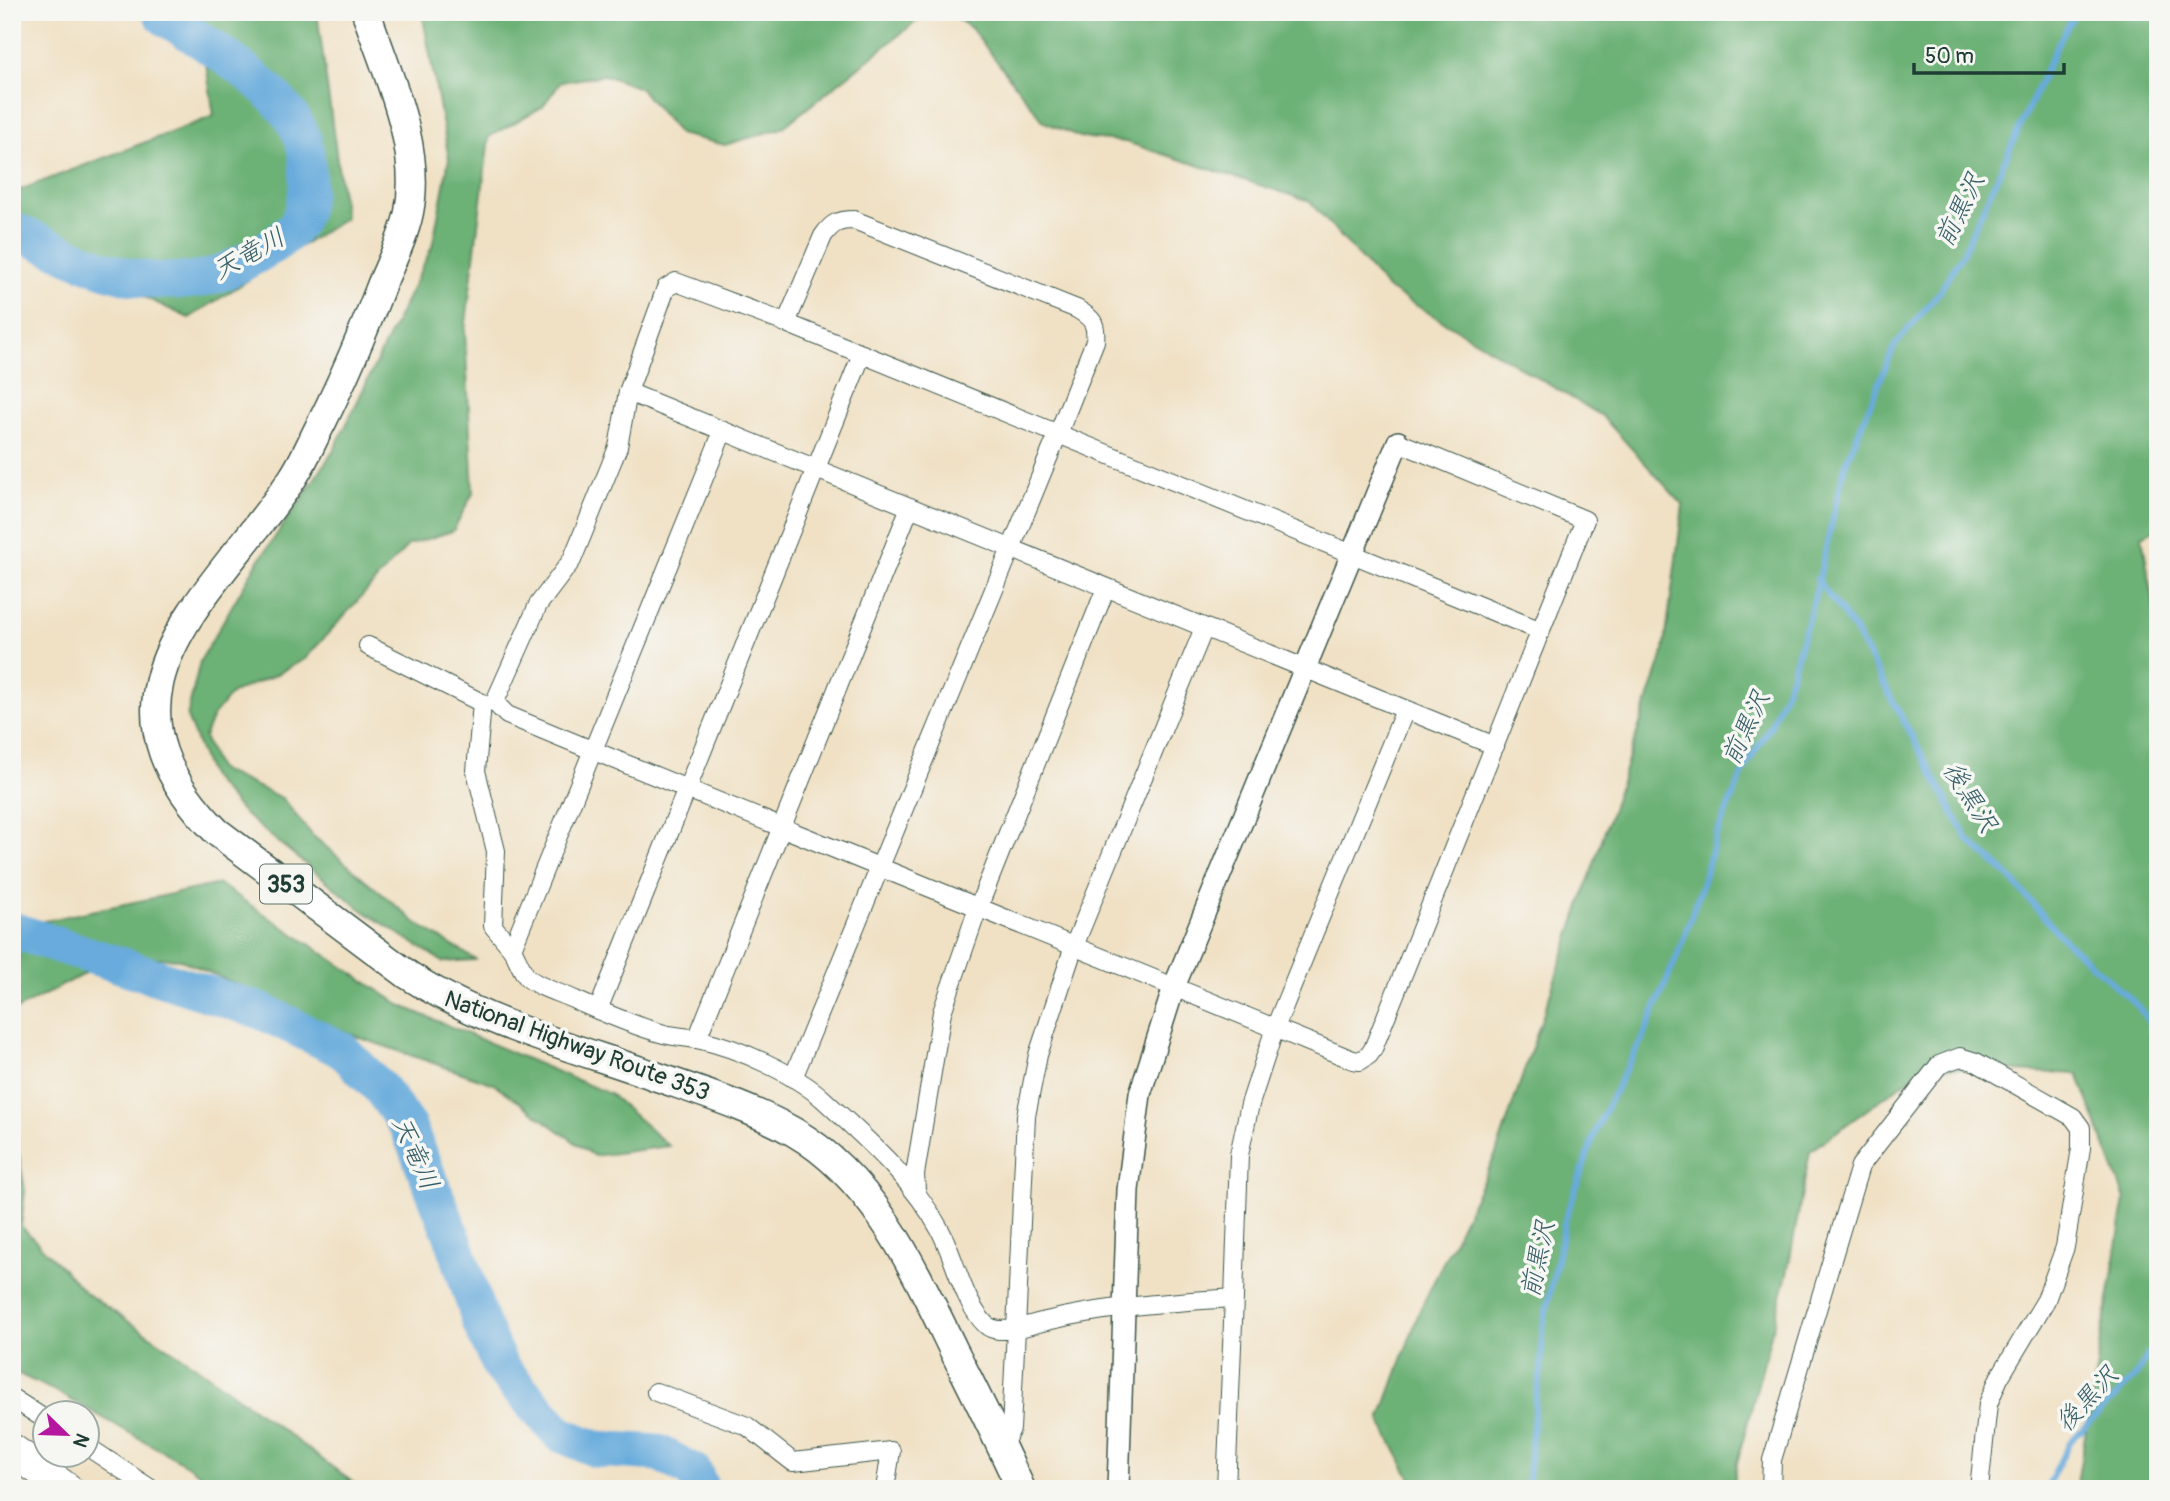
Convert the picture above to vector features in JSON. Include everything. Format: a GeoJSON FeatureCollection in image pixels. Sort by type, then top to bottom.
{"type":"FeatureCollection","features":[{"type":"Feature","properties":{"kind":"highway","name":"National Highway Route 353"},"geometry":{"type":"LineString","coordinates":[[366,12],[407,135],[412,166],[409,213],[360,341],[293,478],[206,590],[171,646],[157,692],[156,719],[160,741],[176,782],[194,809],[217,832],[440,996],[512,1026],[724,1100],[795,1133],[822,1152],[851,1178],[886,1223],[916,1276],[1002,1447],[1017,1487]]}},
{"type":"Feature","properties":{"kind":"highway"},"geometry":{"type":"LineString","coordinates":[[12,1450],[68,1489]]}},
{"type":"Feature","properties":{"kind":"street"},"geometry":{"type":"LineString","coordinates":[[786,323],[823,236],[830,226],[840,220],[854,220],[1077,309],[1091,317],[1097,327],[1095,341],[1058,434],[793,1078]]}},
{"type":"Feature","properties":{"kind":"street"},"geometry":{"type":"LineString","coordinates":[[1118,1489],[1128,1190],[1140,1094],[1174,987],[1303,669],[1351,553],[1398,442],[1585,520],[1541,631],[1495,746],[1369,1055],[1360,1061],[1353,1060],[1174,987],[1074,946],[978,908],[507,715],[496,704],[496,696],[538,605],[572,560],[618,447],[628,393],[666,288],[670,284],[682,283],[786,323],[1351,553],[1541,631]]}},
{"type":"Feature","properties":{"kind":"street"},"geometry":{"type":"LineString","coordinates":[[598,1010],[862,354]]}},
{"type":"Feature","properties":{"kind":"street"},"geometry":{"type":"LineString","coordinates":[[628,393],[1495,746]]}},
{"type":"Feature","properties":{"kind":"street"},"geometry":{"type":"LineString","coordinates":[[512,949],[723,431]]}},
{"type":"Feature","properties":{"kind":"street"},"geometry":{"type":"LineString","coordinates":[[697,1039],[910,508]]}},
{"type":"Feature","properties":{"kind":"street"},"geometry":{"type":"LineString","coordinates":[[916,1190],[915,1174],[942,1012],[978,908],[1106,588]]}},
{"type":"Feature","properties":{"kind":"street"},"geometry":{"type":"LineString","coordinates":[[1002,1447],[1011,1429],[1026,1116],[1038,1055],[1074,946],[1204,628]]}},
{"type":"Feature","properties":{"kind":"street"},"geometry":{"type":"LineString","coordinates":[[368,646],[482,703],[476,771],[496,851],[493,926],[512,949],[526,976],[598,1010],[666,1035],[724,1046],[793,1078],[822,1098],[916,1190],[940,1230],[974,1307],[988,1327],[1002,1331],[1060,1316],[1124,1306],[1234,1298]]}},
{"type":"Feature","properties":{"kind":"street"},"geometry":{"type":"LineString","coordinates":[[1226,1489],[1238,1155],[1250,1104],[1275,1028],[1405,710]]}},
{"type":"Feature","properties":{"kind":"street"},"geometry":{"type":"LineString","coordinates":[[1771,1489],[1772,1460],[1860,1166],[1940,1065],[1960,1057],[1976,1062],[2073,1117],[2081,1128],[2081,1148],[2065,1247],[2046,1300],[1999,1378],[1988,1404],[1979,1489]]}},
{"type":"Feature","properties":{"kind":"street"},"geometry":{"type":"LineString","coordinates":[[656,1392],[747,1426],[793,1462],[891,1451],[885,1489]]}},
{"type":"Feature","properties":{"kind":"street"},"geometry":{"type":"LineString","coordinates":[[12,1398],[32,1411]]}},
{"type":"Feature","properties":{"kind":"street"},"geometry":{"type":"LineString","coordinates":[[102,1456],[151,1489]]}},
{"type":"Feature","properties":{"kind":"green space"},"geometry":{"type":"Polygon","coordinates":[[[198,12],[317,12],[345,218],[189,318],[42,249],[12,241],[12,193],[214,116],[198,12]]]}},
{"type":"Feature","properties":{"kind":"green space"},"geometry":{"type":"Polygon","coordinates":[[[422,12],[928,12],[782,128],[725,145],[679,134],[640,88],[604,75],[561,82],[542,107],[489,137],[465,331],[473,493],[453,531],[408,545],[305,659],[232,693],[213,716],[204,737],[218,769],[282,798],[312,835],[419,925],[476,960],[443,962],[362,910],[245,815],[210,776],[187,717],[200,661],[254,568],[334,450],[432,247],[449,159],[422,12]]]}},
{"type":"Feature","properties":{"kind":"green space"},"geometry":{"type":"Polygon","coordinates":[[[947,12],[2154,12],[2158,15],[2158,528],[2142,536],[2158,630],[2158,1489],[2076,1489],[2125,1199],[2078,1074],[1926,1067],[1810,1151],[1787,1274],[1737,1463],[1733,1489],[1416,1489],[1380,1420],[1420,1310],[1496,1154],[1585,891],[1664,651],[1683,505],[1602,416],[1387,288],[1309,201],[1126,142],[1080,137],[1044,122],[971,28],[947,12]]]}},
{"type":"Feature","properties":{"kind":"green space"},"geometry":{"type":"Polygon","coordinates":[[[219,884],[402,1006],[610,1094],[669,1146],[594,1156],[494,1084],[355,1036],[179,959],[118,956],[12,1012],[12,914],[30,924],[219,884]]]}},
{"type":"Feature","properties":{"kind":"green space"},"geometry":{"type":"Polygon","coordinates":[[[12,1115],[25,1191],[21,1226],[86,1293],[197,1367],[362,1489],[223,1489],[187,1465],[102,1417],[102,1400],[71,1400],[12,1371],[12,1115]]]}},
{"type":"Feature","properties":{"kind":"waterway","name":"天竜川"},"geometry":{"type":"LineString","coordinates":[[12,230],[116,273],[152,280],[179,281],[205,278],[226,271],[264,251],[293,229],[299,220],[306,196],[307,168],[304,142],[290,115],[258,82],[161,12]]}},
{"type":"Feature","properties":{"kind":"waterway","name":"前黒沢"},"geometry":{"type":"LineString","coordinates":[[1527,1489],[1541,1371],[1543,1327],[1565,1220],[1596,1130],[1643,1038],[1679,951],[1716,836],[1745,768],[1771,725],[1790,680],[1815,596],[1845,465],[1894,347],[1940,291],[1962,255],[2057,45],[2076,12]]}},
{"type":"Feature","properties":{"kind":"waterway","name":"後黒沢"},"geometry":{"type":"LineString","coordinates":[[1817,579],[1855,631],[1968,840],[2008,875],[2063,939],[2138,1006],[2158,1035]]}},
{"type":"Feature","properties":{"kind":"waterway","name":"天竜川"},"geometry":{"type":"LineString","coordinates":[[12,930],[261,1011],[342,1050],[381,1089],[408,1127],[454,1241],[481,1324],[501,1368],[560,1434],[596,1449],[659,1453],[694,1472],[701,1489]]}},
{"type":"Feature","properties":{"kind":"waterway","name":"後黒沢"},"geometry":{"type":"LineString","coordinates":[[2046,1489],[2069,1443],[2135,1377],[2158,1337]]}}]}
